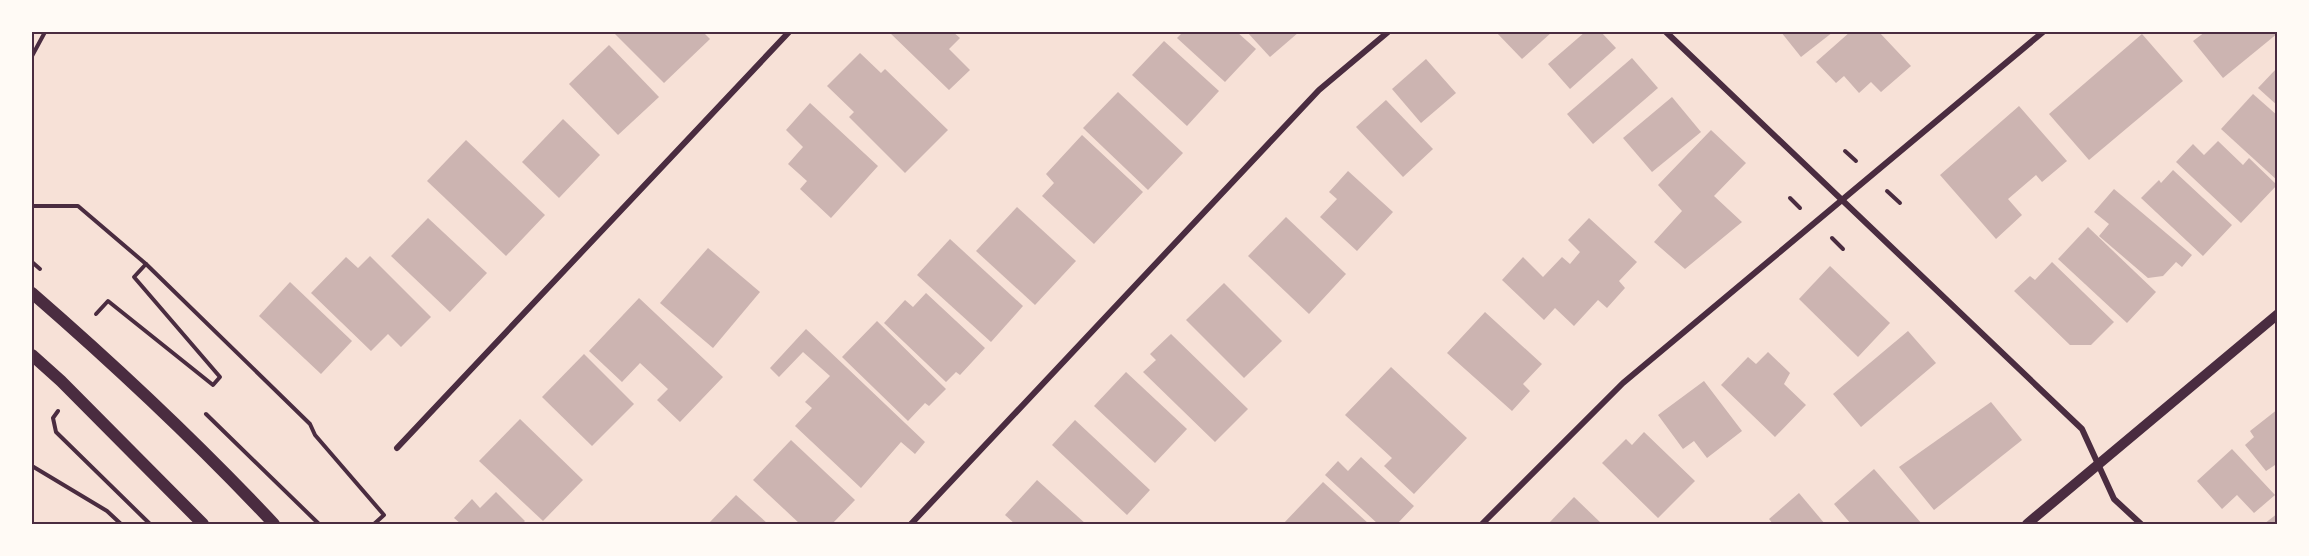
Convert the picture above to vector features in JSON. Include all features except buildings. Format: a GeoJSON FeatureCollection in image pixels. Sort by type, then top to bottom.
{"type":"FeatureCollection","features":[{"type":"Feature","properties":{"kind":"main road"},"geometry":{"type":"LineString","coordinates":[[32,293],[79,334],[230,477],[274,525]]}},
{"type":"Feature","properties":{"kind":"main road"},"geometry":{"type":"LineString","coordinates":[[32,355],[61,381],[203,525]]}},
{"type":"Feature","properties":{"kind":"street"},"geometry":{"type":"LineString","coordinates":[[397,448],[789,32]]}},
{"type":"Feature","properties":{"kind":"street"},"geometry":{"type":"LineString","coordinates":[[911,525],[1319,90],[1388,32]]}},
{"type":"Feature","properties":{"kind":"street"},"geometry":{"type":"LineString","coordinates":[[1666,32],[2082,429],[2114,499],[2141,525]]}},
{"type":"Feature","properties":{"kind":"street"},"geometry":{"type":"LineString","coordinates":[[1482,525],[1623,383],[2043,32]]}},
{"type":"Feature","properties":{"kind":"street"},"geometry":{"type":"LineString","coordinates":[[2027,525],[2277,314]]}},
{"type":"Feature","properties":{"kind":"path"},"geometry":{"type":"LineString","coordinates":[[32,56],[45,32]]}},
{"type":"Feature","properties":{"kind":"path"},"geometry":{"type":"LineString","coordinates":[[32,206],[78,206],[146,264],[310,424],[315,435],[384,515],[374,525]]}},
{"type":"Feature","properties":{"kind":"path"},"geometry":{"type":"LineString","coordinates":[[96,314],[108,301],[213,385],[220,377],[134,277],[146,264]]}},
{"type":"Feature","properties":{"kind":"path"},"geometry":{"type":"LineString","coordinates":[[64,403],[52,418],[56,432],[150,525]]}},
{"type":"Feature","properties":{"kind":"path"},"geometry":{"type":"LineString","coordinates":[[32,466],[107,511],[121,525]]}}]}
